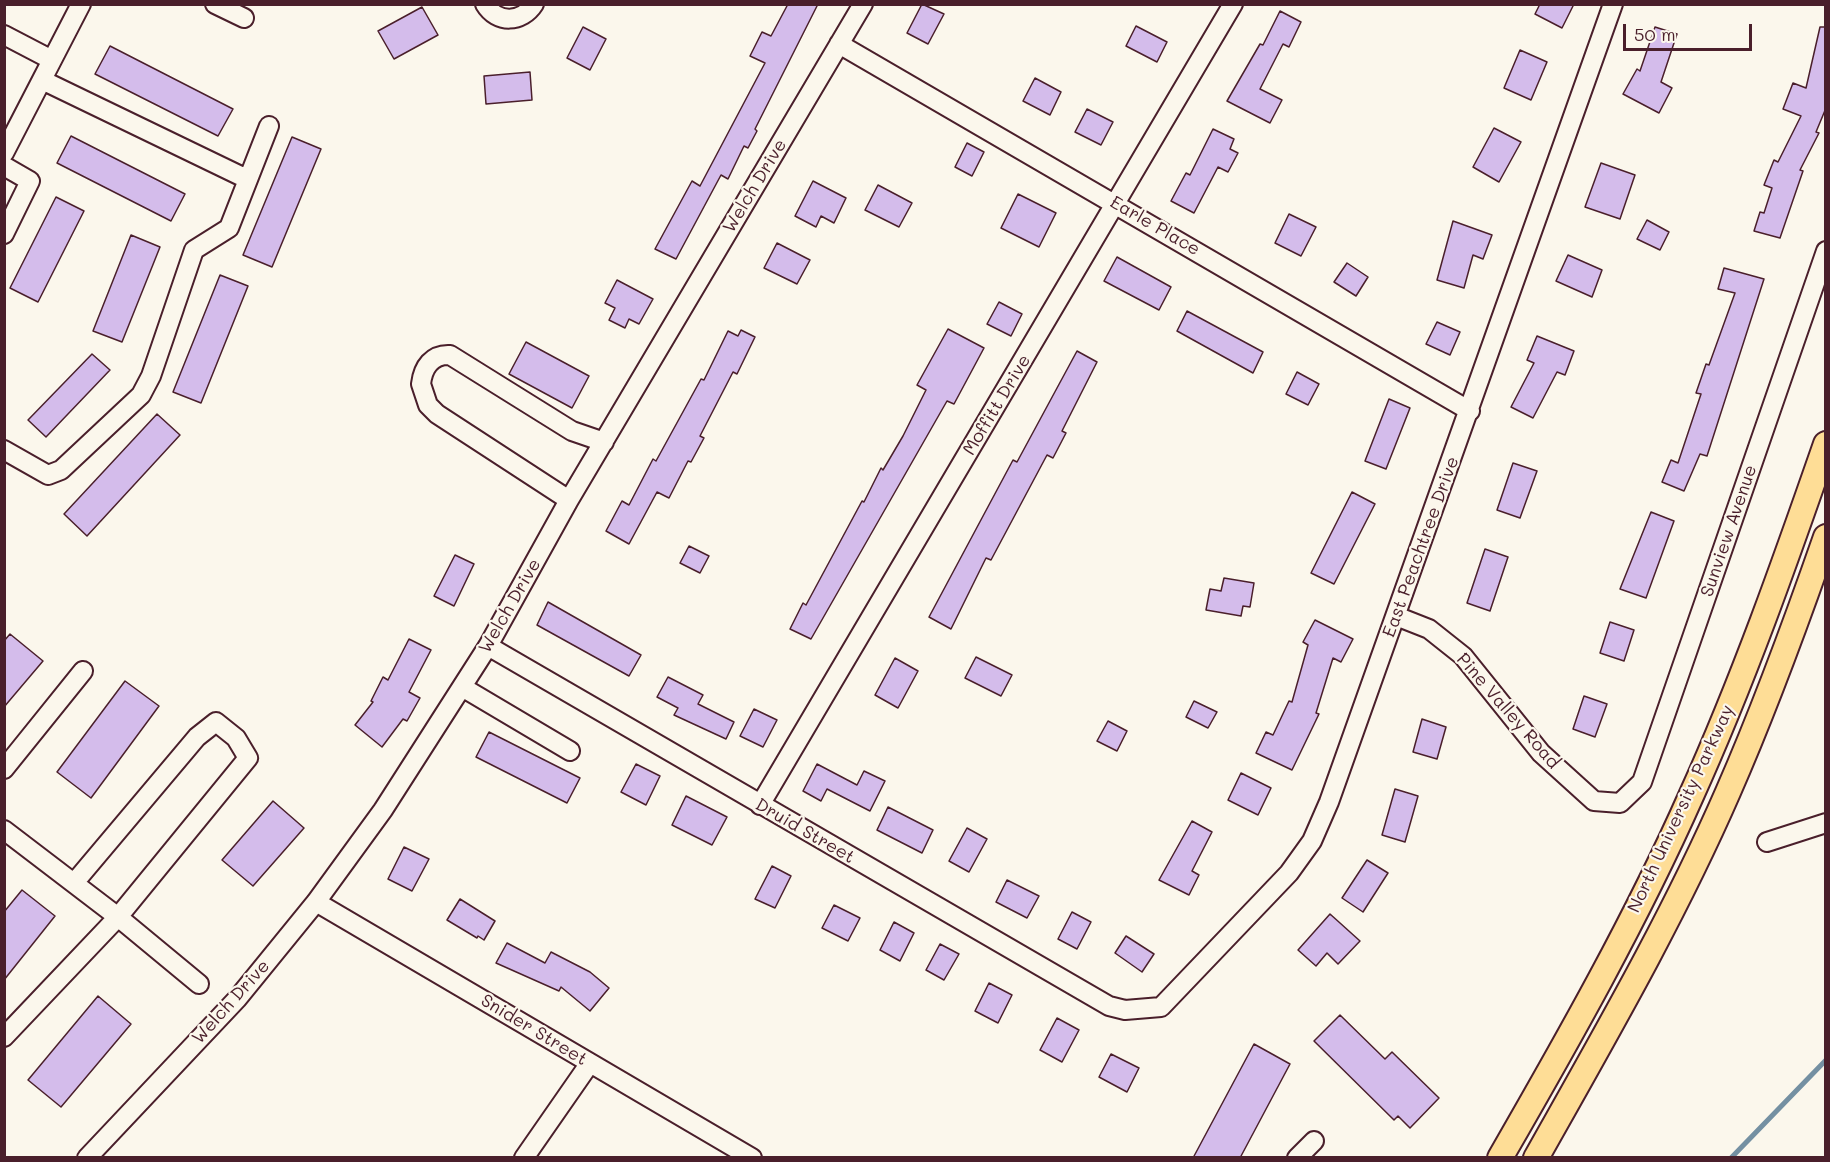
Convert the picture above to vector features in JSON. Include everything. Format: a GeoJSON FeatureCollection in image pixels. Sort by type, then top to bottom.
{"type":"FeatureCollection","features":[{"type":"Feature","properties":{"kind":"main road","name":"North University Parkway"},"geometry":{"type":"LineString","coordinates":[[1500,1158],[1596,986],[1691,797],[1743,671],[1826,444]]}},
{"type":"Feature","properties":{"kind":"main road","name":"North University Parkway"},"geometry":{"type":"LineString","coordinates":[[1536,1158],[1634,985],[1728,792],[1784,657],[1826,537]]}},
{"type":"Feature","properties":{"kind":"street"},"geometry":{"type":"LineString","coordinates":[[4,153],[81,4]]}},
{"type":"Feature","properties":{"kind":"street"},"geometry":{"type":"LineString","coordinates":[[215,4],[243,18]]}},
{"type":"Feature","properties":{"kind":"street"},"geometry":{"type":"LineString","coordinates":[[485,4],[496,16],[516,19],[527,15],[534,4]]}},
{"type":"Feature","properties":{"kind":"street","name":"Welch Drive"},"geometry":{"type":"LineString","coordinates":[[87,1158],[237,999],[316,902],[383,810],[488,646],[569,500],[863,4]]}},
{"type":"Feature","properties":{"kind":"street","name":"Moffitt Drive"},"geometry":{"type":"LineString","coordinates":[[760,805],[1233,4]]}},
{"type":"Feature","properties":{"kind":"street","name":"East Peachtree Drive"},"geometry":{"type":"LineString","coordinates":[[1125,1010],[1161,1007],[1289,873],[1312,841],[1329,802],[1470,411],[1613,4]]}},
{"type":"Feature","properties":{"kind":"street"},"geometry":{"type":"LineString","coordinates":[[4,35],[52,60]]}},
{"type":"Feature","properties":{"kind":"street","name":"Earle Place"},"geometry":{"type":"LineString","coordinates":[[839,44],[1116,203],[1470,411]]}},
{"type":"Feature","properties":{"kind":"street"},"geometry":{"type":"LineString","coordinates":[[42,80],[247,179]]}},
{"type":"Feature","properties":{"kind":"street"},"geometry":{"type":"LineString","coordinates":[[4,450],[48,475],[61,470],[141,395],[151,376],[194,250],[229,228],[268,126]]}},
{"type":"Feature","properties":{"kind":"street"},"geometry":{"type":"LineString","coordinates":[[4,166],[30,181],[4,234]]}},
{"type":"Feature","properties":{"kind":"street","name":"Sunview Avenue"},"geometry":{"type":"LineString","coordinates":[[1620,803],[1642,782],[1826,251]]}},
{"type":"Feature","properties":{"kind":"street"},"geometry":{"type":"LineString","coordinates":[[569,500],[433,411],[421,384],[427,365],[442,355],[459,359],[572,431],[604,442]]}},
{"type":"Feature","properties":{"kind":"street","name":"Pine Valley Road"},"geometry":{"type":"LineString","coordinates":[[1396,616],[1429,629],[1463,656],[1541,753],[1594,801],[1620,803]]}},
{"type":"Feature","properties":{"kind":"street","name":"Druid Street"},"geometry":{"type":"LineString","coordinates":[[488,646],[1109,1006],[1125,1010]]}},
{"type":"Feature","properties":{"kind":"street"},"geometry":{"type":"LineString","coordinates":[[4,769],[83,671]]}},
{"type":"Feature","properties":{"kind":"street"},"geometry":{"type":"LineString","coordinates":[[462,687],[570,751]]}},
{"type":"Feature","properties":{"kind":"street"},"geometry":{"type":"LineString","coordinates":[[4,1037],[118,917],[248,758],[236,738],[216,722],[197,737],[74,883]]}},
{"type":"Feature","properties":{"kind":"street"},"geometry":{"type":"LineString","coordinates":[[1767,842],[1826,823]]}},
{"type":"Feature","properties":{"kind":"street"},"geometry":{"type":"LineString","coordinates":[[4,830],[118,917],[199,984]]}},
{"type":"Feature","properties":{"kind":"street","name":"Snider Street"},"geometry":{"type":"LineString","coordinates":[[316,902],[752,1158]]}},
{"type":"Feature","properties":{"kind":"street"},"geometry":{"type":"LineString","coordinates":[[524,1158],[590,1063]]}},
{"type":"Feature","properties":{"kind":"street"},"geometry":{"type":"LineString","coordinates":[[1297,1158],[1314,1141]]}},
{"type":"Feature","properties":{"kind":"building"},"geometry":{"type":"Polygon","coordinates":[[[788,4],[818,4],[755,129],[757,131],[748,148],[744,146],[728,179],[721,175],[676,259],[655,249],[692,181],[700,186],[765,63],[750,56],[762,32],[771,36],[788,4]]]}},
{"type":"Feature","properties":{"kind":"building"},"geometry":{"type":"Polygon","coordinates":[[[922,4],[944,14],[928,44],[907,33],[922,4]]]}},
{"type":"Feature","properties":{"kind":"building"},"geometry":{"type":"Polygon","coordinates":[[[1540,4],[1574,4],[1562,28],[1535,14],[1540,4]]]}},
{"type":"Feature","properties":{"kind":"building"},"geometry":{"type":"Polygon","coordinates":[[[422,7],[438,35],[394,59],[378,31],[422,7]]]}},
{"type":"Feature","properties":{"kind":"building"},"geometry":{"type":"Polygon","coordinates":[[[1280,11],[1301,22],[1289,47],[1283,44],[1260,89],[1282,100],[1270,123],[1227,101],[1260,44],[1263,45],[1280,11]]]}},
{"type":"Feature","properties":{"kind":"building"},"geometry":{"type":"Polygon","coordinates":[[[1136,26],[1167,42],[1157,62],[1126,46],[1136,26]]]}},
{"type":"Feature","properties":{"kind":"building"},"geometry":{"type":"Polygon","coordinates":[[[583,27],[606,39],[590,70],[567,58],[583,27]]]}},
{"type":"Feature","properties":{"kind":"building"},"geometry":{"type":"Polygon","coordinates":[[[1655,27],[1677,34],[1661,82],[1672,88],[1659,113],[1623,94],[1637,69],[1640,71],[1655,27]]]}},
{"type":"Feature","properties":{"kind":"building"},"geometry":{"type":"Polygon","coordinates":[[[1820,27],[1826,27],[1826,108],[1816,132],[1819,133],[1800,170],[1803,171],[1780,238],[1754,231],[1760,212],[1764,213],[1772,188],[1764,185],[1774,160],[1778,162],[1801,116],[1783,109],[1793,83],[1806,88],[1820,27]]]}},
{"type":"Feature","properties":{"kind":"building"},"geometry":{"type":"Polygon","coordinates":[[[110,46],[233,109],[218,136],[95,74],[110,46]]]}},
{"type":"Feature","properties":{"kind":"building"},"geometry":{"type":"Polygon","coordinates":[[[1520,50],[1547,62],[1531,100],[1504,88],[1520,50]]]}},
{"type":"Feature","properties":{"kind":"building"},"geometry":{"type":"Polygon","coordinates":[[[530,72],[532,100],[486,104],[484,76],[530,72]]]}},
{"type":"Feature","properties":{"kind":"building"},"geometry":{"type":"Polygon","coordinates":[[[1035,78],[1061,92],[1050,115],[1023,101],[1035,78]]]}},
{"type":"Feature","properties":{"kind":"building"},"geometry":{"type":"Polygon","coordinates":[[[1087,109],[1113,122],[1101,145],[1075,132],[1087,109]]]}},
{"type":"Feature","properties":{"kind":"building"},"geometry":{"type":"Polygon","coordinates":[[[1494,128],[1521,142],[1499,182],[1473,167],[1494,128]]]}},
{"type":"Feature","properties":{"kind":"building"},"geometry":{"type":"Polygon","coordinates":[[[1213,129],[1234,139],[1230,149],[1238,153],[1228,172],[1218,167],[1194,213],[1171,201],[1186,173],[1190,175],[1213,129]]]}},
{"type":"Feature","properties":{"kind":"building"},"geometry":{"type":"Polygon","coordinates":[[[71,136],[185,194],[171,221],[57,163],[71,136]]]}},
{"type":"Feature","properties":{"kind":"building"},"geometry":{"type":"Polygon","coordinates":[[[292,137],[321,149],[272,267],[243,255],[292,137]]]}},
{"type":"Feature","properties":{"kind":"building"},"geometry":{"type":"Polygon","coordinates":[[[967,143],[984,152],[972,176],[955,167],[967,143]]]}},
{"type":"Feature","properties":{"kind":"building"},"geometry":{"type":"Polygon","coordinates":[[[1601,163],[1635,175],[1620,219],[1585,207],[1601,163]]]}},
{"type":"Feature","properties":{"kind":"building"},"geometry":{"type":"Polygon","coordinates":[[[813,181],[846,198],[834,223],[821,216],[816,227],[795,216],[813,181]]]}},
{"type":"Feature","properties":{"kind":"building"},"geometry":{"type":"Polygon","coordinates":[[[878,185],[912,203],[899,227],[865,210],[878,185]]]}},
{"type":"Feature","properties":{"kind":"building"},"geometry":{"type":"Polygon","coordinates":[[[1018,194],[1056,213],[1039,247],[1001,228],[1018,194]]]}},
{"type":"Feature","properties":{"kind":"building"},"geometry":{"type":"Polygon","coordinates":[[[56,197],[84,211],[38,302],[10,288],[56,197]]]}},
{"type":"Feature","properties":{"kind":"building"},"geometry":{"type":"Polygon","coordinates":[[[1289,214],[1316,227],[1301,256],[1275,243],[1289,214]]]}},
{"type":"Feature","properties":{"kind":"building"},"geometry":{"type":"Polygon","coordinates":[[[1647,220],[1669,232],[1660,250],[1637,239],[1647,220]]]}},
{"type":"Feature","properties":{"kind":"building"},"geometry":{"type":"Polygon","coordinates":[[[1453,221],[1492,235],[1483,259],[1473,255],[1464,288],[1437,280],[1453,221]]]}},
{"type":"Feature","properties":{"kind":"building"},"geometry":{"type":"Polygon","coordinates":[[[131,235],[160,247],[122,342],[93,331],[131,235]]]}},
{"type":"Feature","properties":{"kind":"building"},"geometry":{"type":"Polygon","coordinates":[[[777,243],[810,260],[797,284],[764,268],[777,243]]]}},
{"type":"Feature","properties":{"kind":"building"},"geometry":{"type":"Polygon","coordinates":[[[1568,255],[1602,270],[1592,297],[1556,281],[1568,255]]]}},
{"type":"Feature","properties":{"kind":"building"},"geometry":{"type":"Polygon","coordinates":[[[1117,257],[1171,287],[1159,310],[1104,281],[1117,257]]]}},
{"type":"Feature","properties":{"kind":"building"},"geometry":{"type":"Polygon","coordinates":[[[1347,263],[1368,277],[1356,296],[1334,282],[1347,263]]]}},
{"type":"Feature","properties":{"kind":"building"},"geometry":{"type":"Polygon","coordinates":[[[1724,268],[1764,279],[1707,456],[1700,454],[1684,491],[1662,482],[1671,460],[1678,463],[1701,394],[1696,393],[1706,364],[1709,365],[1735,293],[1718,289],[1724,268]]]}},
{"type":"Feature","properties":{"kind":"building"},"geometry":{"type":"Polygon","coordinates":[[[220,275],[248,286],[201,403],[173,392],[220,275]]]}},
{"type":"Feature","properties":{"kind":"building"},"geometry":{"type":"Polygon","coordinates":[[[617,280],[653,299],[639,324],[629,319],[625,328],[609,320],[615,308],[605,303],[617,280]]]}},
{"type":"Feature","properties":{"kind":"building"},"geometry":{"type":"Polygon","coordinates":[[[999,302],[1022,314],[1011,336],[987,324],[999,302]]]}},
{"type":"Feature","properties":{"kind":"building"},"geometry":{"type":"Polygon","coordinates":[[[1187,311],[1263,352],[1253,373],[1177,331],[1187,311]]]}},
{"type":"Feature","properties":{"kind":"building"},"geometry":{"type":"Polygon","coordinates":[[[1437,322],[1460,332],[1450,355],[1426,344],[1437,322]]]}},
{"type":"Feature","properties":{"kind":"building"},"geometry":{"type":"Polygon","coordinates":[[[948,329],[984,348],[954,404],[947,401],[811,639],[790,629],[803,603],[806,605],[881,468],[883,470],[903,436],[926,390],[917,385],[948,329]]]}},
{"type":"Feature","properties":{"kind":"building"},"geometry":{"type":"Polygon","coordinates":[[[741,330],[755,337],[737,374],[733,372],[700,436],[704,438],[691,462],[688,461],[669,498],[657,492],[629,544],[606,531],[622,501],[629,505],[653,459],[656,461],[701,379],[704,380],[728,331],[738,336],[741,330]]]}},
{"type":"Feature","properties":{"kind":"building"},"geometry":{"type":"Polygon","coordinates":[[[1537,336],[1574,351],[1565,375],[1557,372],[1533,418],[1511,407],[1534,363],[1527,360],[1537,336]]]}},
{"type":"Feature","properties":{"kind":"building"},"geometry":{"type":"Polygon","coordinates":[[[526,342],[589,376],[572,408],[509,374],[526,342]]]}},
{"type":"Feature","properties":{"kind":"building"},"geometry":{"type":"Polygon","coordinates":[[[1077,351],[1097,362],[1062,431],[1066,433],[1053,458],[1047,455],[991,560],[986,558],[951,629],[929,617],[1013,460],[1017,462],[1077,351]]]}},
{"type":"Feature","properties":{"kind":"building"},"geometry":{"type":"Polygon","coordinates":[[[92,354],[110,370],[46,437],[28,420],[92,354]]]}},
{"type":"Feature","properties":{"kind":"building"},"geometry":{"type":"Polygon","coordinates":[[[1297,372],[1319,384],[1308,405],[1286,394],[1297,372]]]}},
{"type":"Feature","properties":{"kind":"building"},"geometry":{"type":"Polygon","coordinates":[[[1389,399],[1410,408],[1386,469],[1365,461],[1389,399]]]}},
{"type":"Feature","properties":{"kind":"building"},"geometry":{"type":"Polygon","coordinates":[[[157,414],[180,435],[87,536],[64,514],[157,414]]]}},
{"type":"Feature","properties":{"kind":"building"},"geometry":{"type":"Polygon","coordinates":[[[1513,463],[1537,471],[1520,518],[1497,510],[1513,463]]]}},
{"type":"Feature","properties":{"kind":"building"},"geometry":{"type":"Polygon","coordinates":[[[1352,492],[1375,504],[1334,584],[1311,573],[1352,492]]]}},
{"type":"Feature","properties":{"kind":"building"},"geometry":{"type":"Polygon","coordinates":[[[1651,512],[1674,521],[1646,598],[1620,589],[1651,512]]]}},
{"type":"Feature","properties":{"kind":"building"},"geometry":{"type":"Polygon","coordinates":[[[689,546],[709,556],[700,573],[680,563],[689,546]]]}},
{"type":"Feature","properties":{"kind":"building"},"geometry":{"type":"Polygon","coordinates":[[[1485,549],[1508,557],[1490,611],[1467,603],[1485,549]]]}},
{"type":"Feature","properties":{"kind":"building"},"geometry":{"type":"Polygon","coordinates":[[[455,555],[474,564],[454,606],[434,596],[455,555]]]}},
{"type":"Feature","properties":{"kind":"building"},"geometry":{"type":"Polygon","coordinates":[[[1224,578],[1254,583],[1250,607],[1243,606],[1241,616],[1206,610],[1210,589],[1221,591],[1224,578]]]}},
{"type":"Feature","properties":{"kind":"building"},"geometry":{"type":"Polygon","coordinates":[[[548,602],[641,655],[629,676],[537,625],[548,602]]]}},
{"type":"Feature","properties":{"kind":"building"},"geometry":{"type":"Polygon","coordinates":[[[1315,620],[1353,639],[1341,662],[1333,658],[1316,713],[1319,714],[1292,770],[1256,753],[1266,732],[1273,735],[1289,701],[1292,702],[1308,645],[1303,642],[1315,620]]]}},
{"type":"Feature","properties":{"kind":"building"},"geometry":{"type":"Polygon","coordinates":[[[1610,622],[1634,630],[1624,661],[1600,653],[1610,622]]]}},
{"type":"Feature","properties":{"kind":"building"},"geometry":{"type":"Polygon","coordinates":[[[10,634],[43,661],[4,707],[4,641],[10,634]]]}},
{"type":"Feature","properties":{"kind":"building"},"geometry":{"type":"Polygon","coordinates":[[[409,639],[431,650],[409,692],[420,698],[407,721],[403,719],[382,747],[355,725],[373,702],[371,701],[383,677],[388,680],[409,639]]]}},
{"type":"Feature","properties":{"kind":"building"},"geometry":{"type":"Polygon","coordinates":[[[976,657],[1012,675],[1001,696],[965,678],[976,657]]]}},
{"type":"Feature","properties":{"kind":"building"},"geometry":{"type":"Polygon","coordinates":[[[895,658],[918,671],[898,708],[875,695],[895,658]]]}},
{"type":"Feature","properties":{"kind":"building"},"geometry":{"type":"Polygon","coordinates":[[[668,677],[703,695],[698,704],[734,722],[726,739],[674,715],[678,708],[657,697],[668,677]]]}},
{"type":"Feature","properties":{"kind":"building"},"geometry":{"type":"Polygon","coordinates":[[[125,681],[159,706],[91,798],[57,772],[125,681]]]}},
{"type":"Feature","properties":{"kind":"building"},"geometry":{"type":"Polygon","coordinates":[[[1584,696],[1607,704],[1595,737],[1573,729],[1584,696]]]}},
{"type":"Feature","properties":{"kind":"building"},"geometry":{"type":"Polygon","coordinates":[[[1194,701],[1217,712],[1208,728],[1186,717],[1194,701]]]}},
{"type":"Feature","properties":{"kind":"building"},"geometry":{"type":"Polygon","coordinates":[[[754,709],[777,720],[763,747],[740,736],[754,709]]]}},
{"type":"Feature","properties":{"kind":"building"},"geometry":{"type":"Polygon","coordinates":[[[1422,719],[1446,727],[1437,759],[1413,752],[1422,719]]]}},
{"type":"Feature","properties":{"kind":"building"},"geometry":{"type":"Polygon","coordinates":[[[1108,721],[1127,731],[1117,751],[1097,741],[1108,721]]]}},
{"type":"Feature","properties":{"kind":"building"},"geometry":{"type":"Polygon","coordinates":[[[489,732],[580,778],[567,803],[476,757],[489,732]]]}},
{"type":"Feature","properties":{"kind":"building"},"geometry":{"type":"Polygon","coordinates":[[[636,764],[660,776],[646,805],[621,792],[636,764]]]}},
{"type":"Feature","properties":{"kind":"building"},"geometry":{"type":"Polygon","coordinates":[[[817,764],[857,785],[864,771],[885,781],[870,811],[827,789],[821,801],[803,791],[817,764]]]}},
{"type":"Feature","properties":{"kind":"building"},"geometry":{"type":"Polygon","coordinates":[[[1241,773],[1271,788],[1258,815],[1228,800],[1241,773]]]}},
{"type":"Feature","properties":{"kind":"building"},"geometry":{"type":"Polygon","coordinates":[[[1395,789],[1418,796],[1405,842],[1382,835],[1395,789]]]}},
{"type":"Feature","properties":{"kind":"building"},"geometry":{"type":"Polygon","coordinates":[[[686,796],[727,817],[712,845],[672,825],[686,796]]]}},
{"type":"Feature","properties":{"kind":"building"},"geometry":{"type":"Polygon","coordinates":[[[273,801],[304,828],[253,886],[222,860],[273,801]]]}},
{"type":"Feature","properties":{"kind":"building"},"geometry":{"type":"Polygon","coordinates":[[[888,807],[933,830],[922,853],[877,830],[888,807]]]}},
{"type":"Feature","properties":{"kind":"building"},"geometry":{"type":"Polygon","coordinates":[[[1192,821],[1212,832],[1192,871],[1199,875],[1189,895],[1159,880],[1192,821]]]}},
{"type":"Feature","properties":{"kind":"building"},"geometry":{"type":"Polygon","coordinates":[[[967,828],[987,839],[969,872],[949,861],[967,828]]]}},
{"type":"Feature","properties":{"kind":"building"},"geometry":{"type":"Polygon","coordinates":[[[404,847],[429,859],[412,891],[388,879],[404,847]]]}},
{"type":"Feature","properties":{"kind":"building"},"geometry":{"type":"Polygon","coordinates":[[[1367,860],[1388,873],[1363,912],[1342,898],[1367,860]]]}},
{"type":"Feature","properties":{"kind":"building"},"geometry":{"type":"Polygon","coordinates":[[[772,866],[791,876],[775,908],[755,899],[772,866]]]}},
{"type":"Feature","properties":{"kind":"building"},"geometry":{"type":"Polygon","coordinates":[[[1007,880],[1039,896],[1027,918],[996,902],[1007,880]]]}},
{"type":"Feature","properties":{"kind":"building"},"geometry":{"type":"Polygon","coordinates":[[[22,890],[55,916],[4,980],[4,912],[22,890]]]}},
{"type":"Feature","properties":{"kind":"building"},"geometry":{"type":"Polygon","coordinates":[[[460,899],[495,921],[484,940],[447,920],[460,899]]]}},
{"type":"Feature","properties":{"kind":"building"},"geometry":{"type":"Polygon","coordinates":[[[834,905],[860,918],[848,941],[822,928],[834,905]]]}},
{"type":"Feature","properties":{"kind":"building"},"geometry":{"type":"Polygon","coordinates":[[[1072,912],[1091,922],[1077,949],[1058,939],[1072,912]]]}},
{"type":"Feature","properties":{"kind":"building"},"geometry":{"type":"Polygon","coordinates":[[[1330,914],[1360,941],[1338,964],[1327,953],[1316,966],[1298,950],[1330,914]]]}},
{"type":"Feature","properties":{"kind":"building"},"geometry":{"type":"Polygon","coordinates":[[[894,922],[914,933],[900,961],[880,950],[894,922]]]}},
{"type":"Feature","properties":{"kind":"building"},"geometry":{"type":"Polygon","coordinates":[[[1126,936],[1154,954],[1142,972],[1115,953],[1126,936]]]}},
{"type":"Feature","properties":{"kind":"building"},"geometry":{"type":"Polygon","coordinates":[[[507,943],[545,963],[551,952],[590,972],[609,988],[590,1011],[561,987],[559,991],[496,963],[507,943]]]}},
{"type":"Feature","properties":{"kind":"building"},"geometry":{"type":"Polygon","coordinates":[[[940,944],[959,954],[944,980],[926,970],[940,944]]]}},
{"type":"Feature","properties":{"kind":"building"},"geometry":{"type":"Polygon","coordinates":[[[989,983],[1012,995],[998,1023],[975,1011],[989,983]]]}},
{"type":"Feature","properties":{"kind":"building"},"geometry":{"type":"Polygon","coordinates":[[[98,996],[131,1024],[61,1107],[28,1080],[98,996]]]}},
{"type":"Feature","properties":{"kind":"building"},"geometry":{"type":"Polygon","coordinates":[[[1340,1015],[1385,1059],[1392,1052],[1439,1098],[1410,1128],[1398,1116],[1394,1120],[1314,1041],[1340,1015]]]}},
{"type":"Feature","properties":{"kind":"building"},"geometry":{"type":"Polygon","coordinates":[[[1057,1018],[1079,1030],[1062,1062],[1040,1050],[1057,1018]]]}},
{"type":"Feature","properties":{"kind":"building"},"geometry":{"type":"Polygon","coordinates":[[[1254,1044],[1290,1064],[1240,1158],[1193,1158],[1254,1044]]]}},
{"type":"Feature","properties":{"kind":"building"},"geometry":{"type":"Polygon","coordinates":[[[1111,1054],[1139,1068],[1127,1092],[1099,1077],[1111,1054]]]}},
{"type":"Feature","properties":{"kind":"waterway"},"geometry":{"type":"LineString","coordinates":[[1731,1158],[1826,1060]]}}]}
